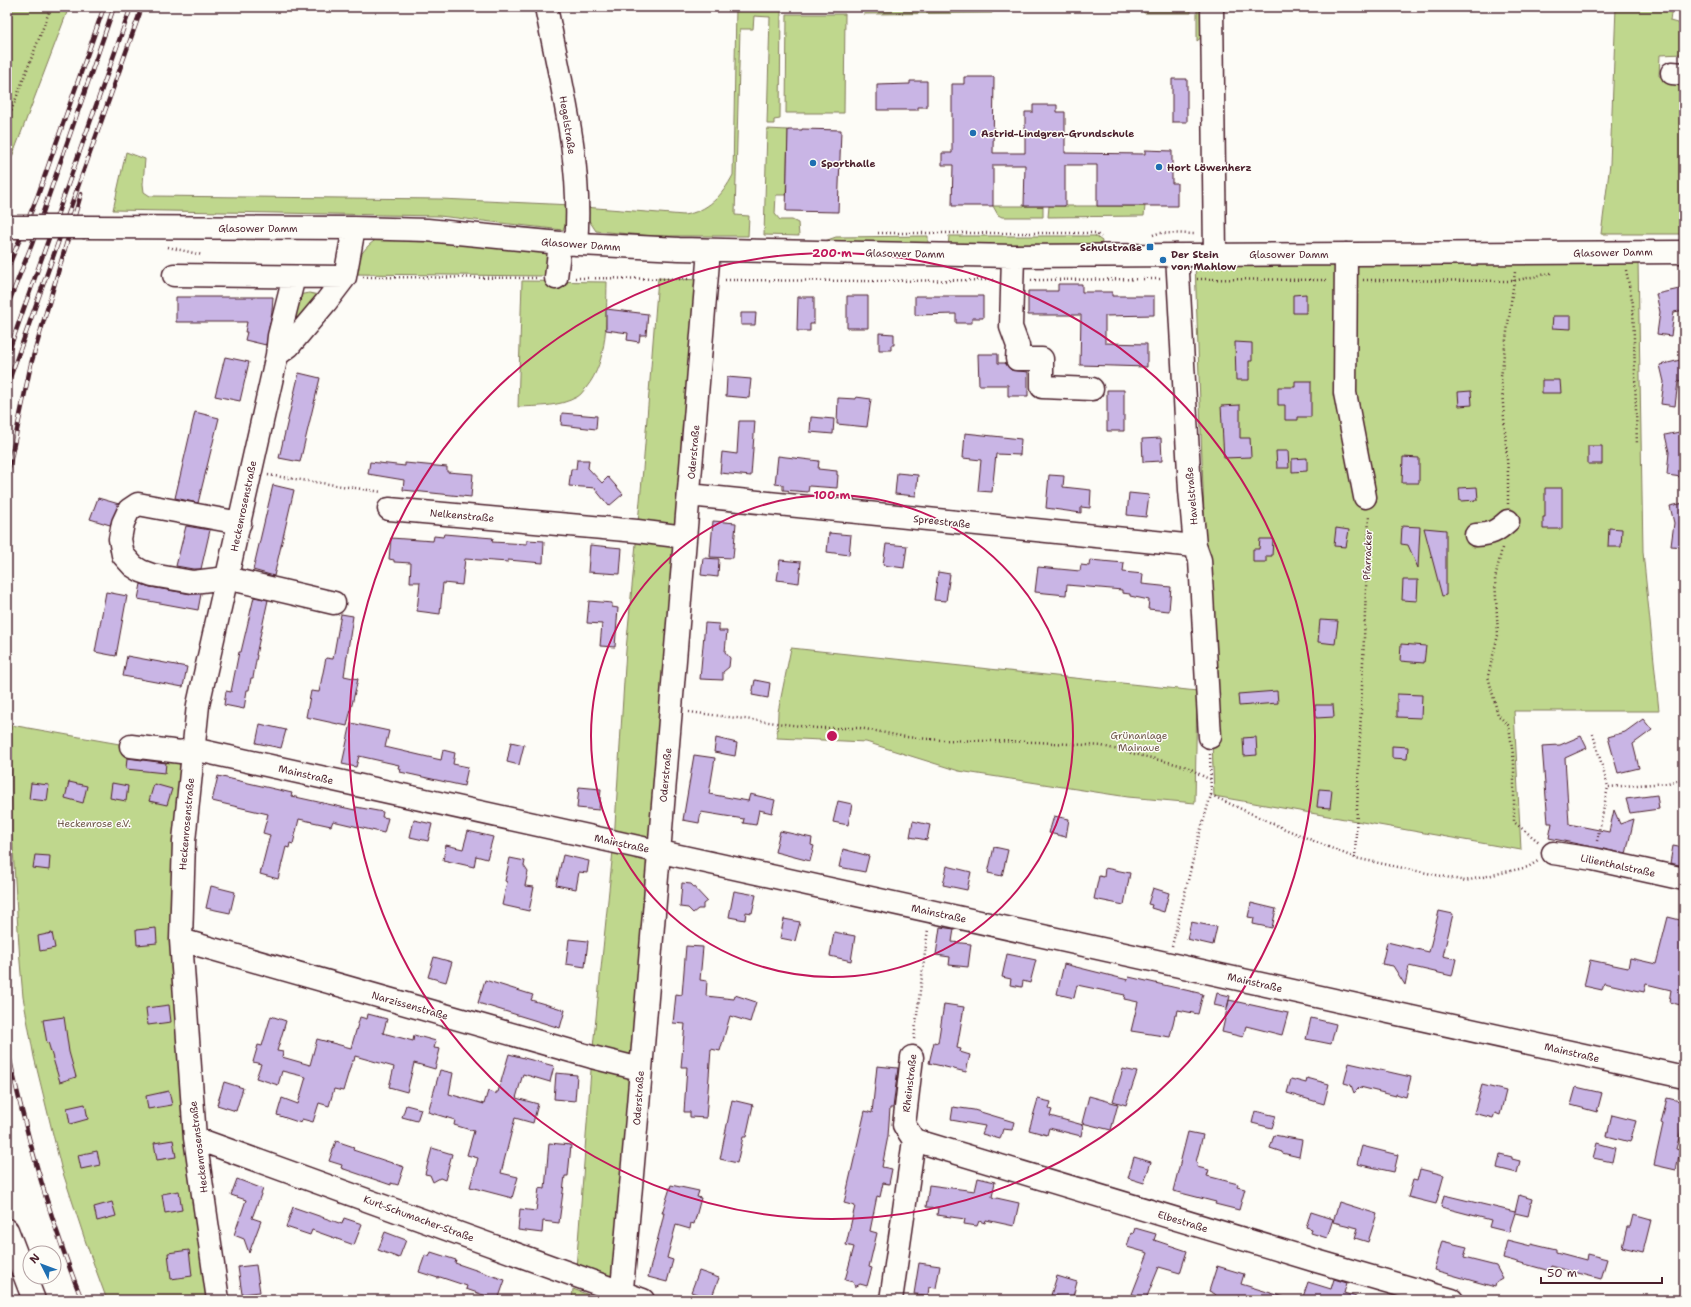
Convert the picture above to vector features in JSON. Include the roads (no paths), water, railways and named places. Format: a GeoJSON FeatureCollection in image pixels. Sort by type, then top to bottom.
{"type":"FeatureCollection","features":[{"type":"Feature","properties":{"kind":"street","name":"Hegelstraße"},"geometry":{"type":"LineString","coordinates":[[546,7],[572,139],[578,206],[568,244],[556,278]]}},
{"type":"Feature","properties":{"kind":"street"},"geometry":{"type":"LineString","coordinates":[[1212,7],[1215,255]]}},
{"type":"Feature","properties":{"kind":"street","name":"Glasower Damm"},"geometry":{"type":"LineString","coordinates":[[7,227],[354,228],[427,230],[568,244],[709,250],[1013,256],[1684,252]]}},
{"type":"Feature","properties":{"kind":"street"},"geometry":{"type":"LineString","coordinates":[[277,355],[289,346],[345,277],[354,228]]}},
{"type":"Feature","properties":{"kind":"street","name":"Oderstraße"},"geometry":{"type":"LineString","coordinates":[[621,1296],[709,250]]}},
{"type":"Feature","properties":{"kind":"street"},"geometry":{"type":"LineString","coordinates":[[1346,254],[1345,393],[1365,497]]}},
{"type":"Feature","properties":{"kind":"street","name":"Havelstraße"},"geometry":{"type":"LineString","coordinates":[[1177,255],[1190,490],[1195,546],[1200,560],[1210,737]]}},
{"type":"Feature","properties":{"kind":"street"},"geometry":{"type":"LineString","coordinates":[[1013,256],[1011,326],[1018,346],[1017,359],[1042,359],[1042,386],[1092,389]]}},
{"type":"Feature","properties":{"kind":"street"},"geometry":{"type":"LineString","coordinates":[[174,275],[345,277]]}},
{"type":"Feature","properties":{"kind":"street","name":"Heckenrosenstraße"},"geometry":{"type":"LineString","coordinates":[[218,1300],[195,1138],[180,940],[184,841],[198,705],[228,578],[277,355],[279,336],[294,277]]}},
{"type":"Feature","properties":{"kind":"street","name":"Spreestraße"},"geometry":{"type":"LineString","coordinates":[[689,496],[1195,546]]}},
{"type":"Feature","properties":{"kind":"street"},"geometry":{"type":"LineString","coordinates":[[240,523],[138,504],[129,510],[120,535],[120,545],[123,555],[133,566],[152,575],[193,582],[228,578],[334,603]]}},
{"type":"Feature","properties":{"kind":"street","name":"Nelkenstraße"},"geometry":{"type":"LineString","coordinates":[[389,509],[637,531],[685,537]]}},
{"type":"Feature","properties":{"kind":"street"},"geometry":{"type":"LineString","coordinates":[[1476,535],[1489,535],[1498,530],[1508,521]]}},
{"type":"Feature","properties":{"kind":"street","name":"Mainstraße"},"geometry":{"type":"LineString","coordinates":[[132,746],[181,752],[193,749],[659,850],[1684,1077]]}},
{"type":"Feature","properties":{"kind":"street","name":"Lilienthalstraße"},"geometry":{"type":"LineString","coordinates":[[1552,853],[1593,859],[1684,880]]}},
{"type":"Feature","properties":{"kind":"street","name":"Narzissenstraße"},"geometry":{"type":"LineString","coordinates":[[180,940],[592,1057],[640,1069]]}},
{"type":"Feature","properties":{"kind":"street","name":"Rheinstraße"},"geometry":{"type":"LineString","coordinates":[[912,1057],[904,1125],[914,1140]]}},
{"type":"Feature","properties":{"kind":"street","name":"Kurt-Schumacher-Straße"},"geometry":{"type":"LineString","coordinates":[[195,1138],[621,1296],[643,1300]]}},
{"type":"Feature","properties":{"kind":"street"},"geometry":{"type":"LineString","coordinates":[[891,1300],[914,1140]]}},
{"type":"Feature","properties":{"kind":"street","name":"Elbestraße"},"geometry":{"type":"LineString","coordinates":[[914,1140],[1313,1260],[1452,1300]]}},
{"type":"Feature","properties":{"kind":"street"},"geometry":{"type":"LineString","coordinates":[[7,1230],[34,1300]]}},
{"type":"Feature","properties":{"kind":"railway"},"geometry":{"type":"LineString","coordinates":[[7,270],[38,195],[104,7]]}},
{"type":"Feature","properties":{"kind":"railway"},"geometry":{"type":"LineString","coordinates":[[7,307],[32,244],[114,7]]}},
{"type":"Feature","properties":{"kind":"railway"},"geometry":{"type":"LineString","coordinates":[[7,356],[131,7]]}},
{"type":"Feature","properties":{"kind":"railway"},"geometry":{"type":"LineString","coordinates":[[7,386],[142,7]]}},
{"type":"Feature","properties":{"kind":"railway"},"geometry":{"type":"LineString","coordinates":[[7,477],[31,364],[81,194]]}},
{"type":"Feature","properties":{"kind":"railway"},"geometry":{"type":"LineString","coordinates":[[7,1047],[22,1112],[39,1175],[59,1238],[82,1300]]}},
{"type":"Feature","properties":{"kind":"place","name":"Astrid-Lindgren-Grundschule"},"geometry":{"type":"Point","coordinates":[973,133]}},
{"type":"Feature","properties":{"kind":"place","name":"Sporthalle"},"geometry":{"type":"Point","coordinates":[813,163]}},
{"type":"Feature","properties":{"kind":"place","name":"Hort Löwenherz"},"geometry":{"type":"Point","coordinates":[1159,167]}},
{"type":"Feature","properties":{"kind":"place","name":"Schulstraße"},"geometry":{"type":"Point","coordinates":[1150,247]}},
{"type":"Feature","properties":{"kind":"place","name":"Der Stein von Mahlow"},"geometry":{"type":"Point","coordinates":[1163,260]}},
{"type":"Feature","properties":{"kind":"park label","name":"Grünanlage Mainaue"},"geometry":{"type":"Point","coordinates":[1139,740]}},
{"type":"Feature","properties":{"kind":"park label","name":"Heckenrose e.V."},"geometry":{"type":"Point","coordinates":[94,823]}}]}
